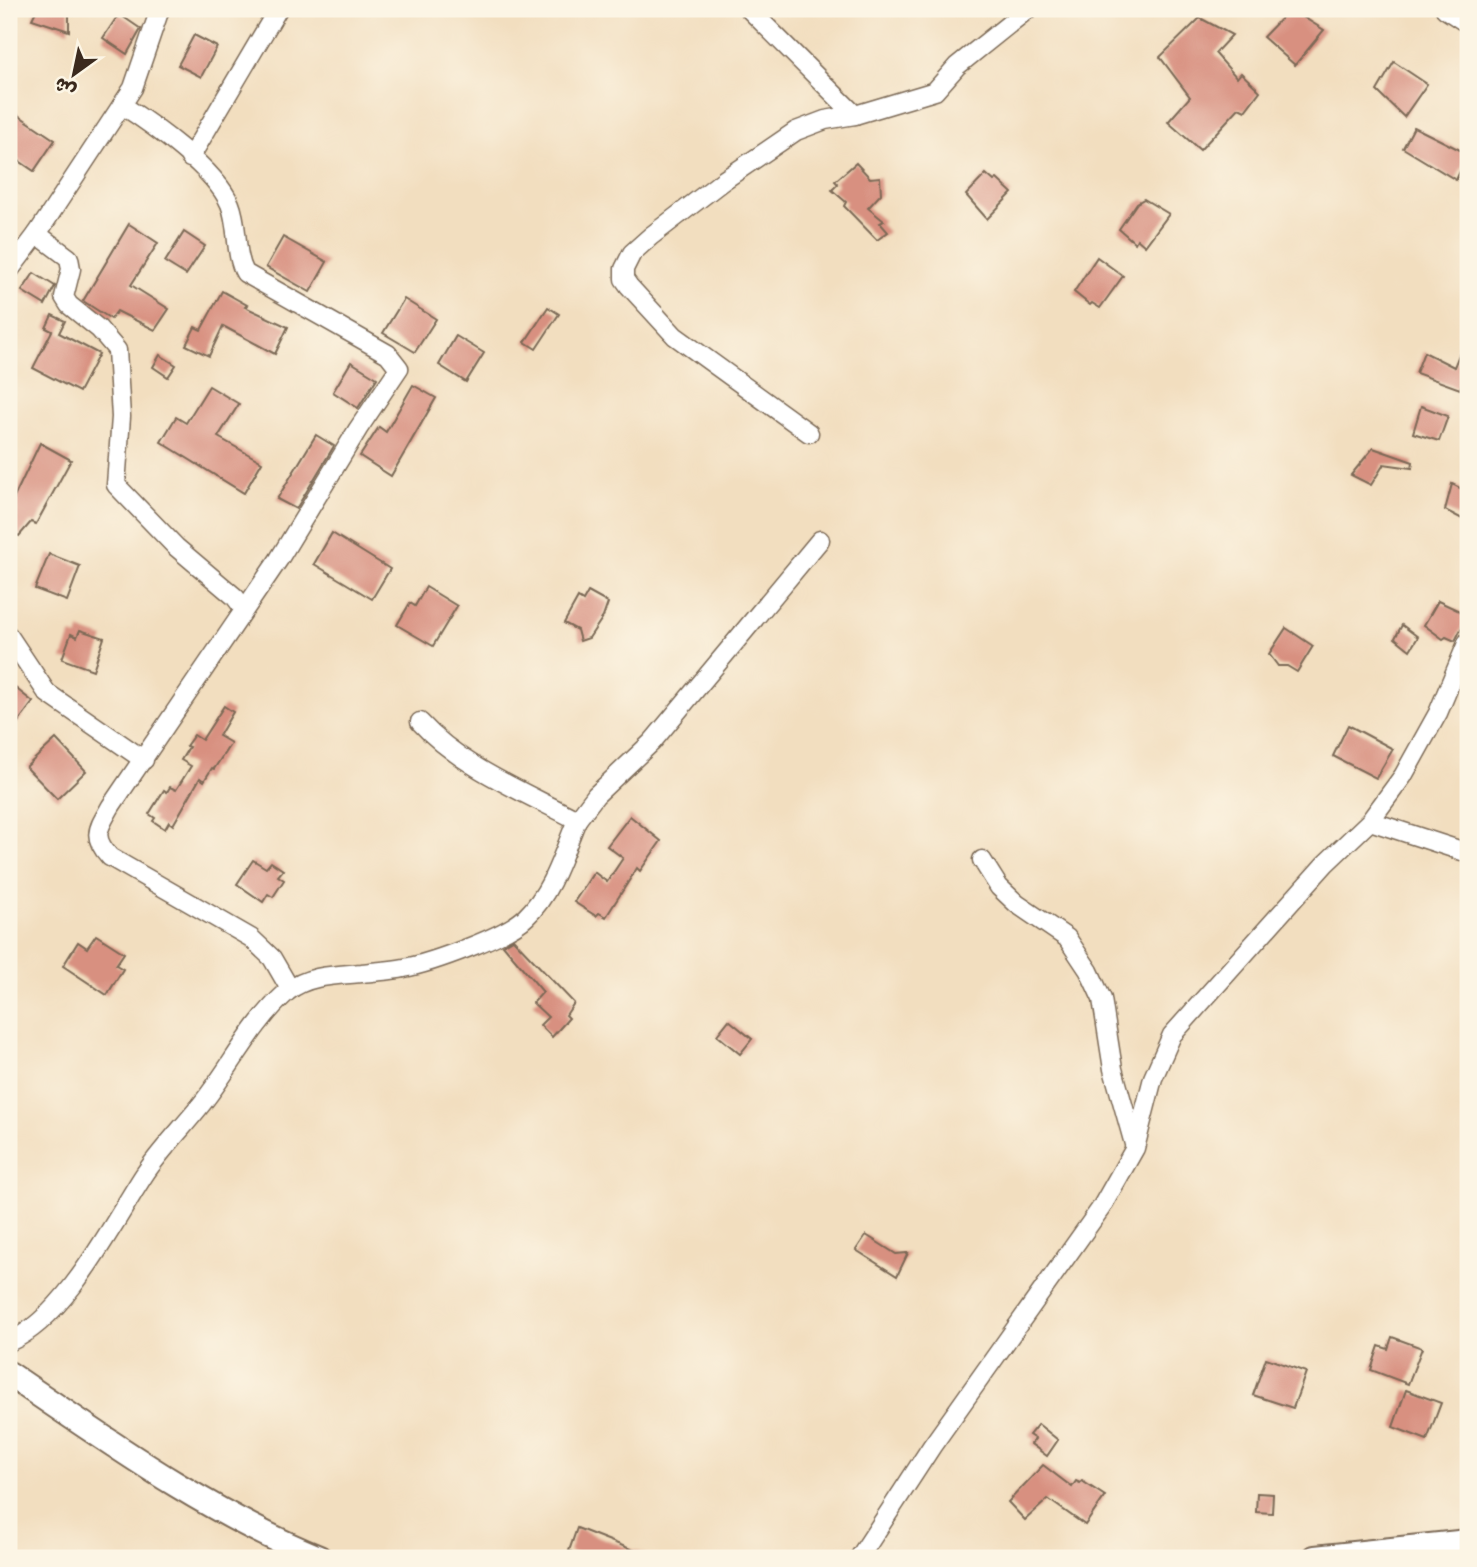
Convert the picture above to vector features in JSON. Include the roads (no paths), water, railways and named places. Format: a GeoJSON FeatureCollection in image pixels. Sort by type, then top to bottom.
{"type":"FeatureCollection","features":[{"type":"Feature","properties":{"kind":"street"},"geometry":{"type":"LineString","coordinates":[[9,271],[37,234],[133,88],[160,9]]}},
{"type":"Feature","properties":{"kind":"street"},"geometry":{"type":"LineString","coordinates":[[190,158],[278,9]]}},
{"type":"Feature","properties":{"kind":"street"},"geometry":{"type":"LineString","coordinates":[[749,9],[855,116]]}},
{"type":"Feature","properties":{"kind":"street"},"geometry":{"type":"LineString","coordinates":[[809,433],[675,336],[624,279],[624,269],[632,253],[673,218],[796,131],[825,120],[855,116],[935,90],[957,66],[1028,9]]}},
{"type":"Feature","properties":{"kind":"street"},"geometry":{"type":"LineString","coordinates":[[1445,9],[1468,23]]}},
{"type":"Feature","properties":{"kind":"street"},"geometry":{"type":"LineString","coordinates":[[122,105],[158,128],[222,189],[231,206],[240,264],[245,273],[388,354],[399,368],[98,832],[98,844],[110,857],[251,938],[272,958],[290,989]]}},
{"type":"Feature","properties":{"kind":"street"},"geometry":{"type":"LineString","coordinates":[[37,234],[69,258],[71,269],[64,296],[69,305],[99,328],[117,350],[121,417],[116,485],[176,547],[235,597],[244,609]]}},
{"type":"Feature","properties":{"kind":"street"},"geometry":{"type":"LineString","coordinates":[[9,1342],[20,1337],[46,1315],[68,1289],[145,1174],[212,1091],[238,1048],[266,1012],[290,989],[314,978],[406,968],[482,942],[525,918],[556,874],[577,820],[596,795],[652,742],[820,540]]}},
{"type":"Feature","properties":{"kind":"street"},"geometry":{"type":"LineString","coordinates":[[9,636],[47,692],[144,760]]}},
{"type":"Feature","properties":{"kind":"street"},"geometry":{"type":"LineString","coordinates":[[859,1558],[932,1446],[1101,1208],[1135,1147],[1153,1078],[1172,1035],[1325,864],[1370,821],[1403,776],[1438,713],[1468,641]]}},
{"type":"Feature","properties":{"kind":"street"},"geometry":{"type":"LineString","coordinates":[[420,722],[438,742],[463,758],[577,820]]}},
{"type":"Feature","properties":{"kind":"street"},"geometry":{"type":"LineString","coordinates":[[1370,821],[1468,853]]}},
{"type":"Feature","properties":{"kind":"street"},"geometry":{"type":"LineString","coordinates":[[982,860],[999,887],[1017,904],[1067,938],[1089,971],[1101,999],[1113,1069],[1135,1147]]}},
{"type":"Feature","properties":{"kind":"street"},"geometry":{"type":"LineString","coordinates":[[9,1374],[144,1465],[277,1541],[319,1558]]}},
{"type":"Feature","properties":{"kind":"street"},"geometry":{"type":"LineString","coordinates":[[1315,1558],[1468,1542]]}}]}
